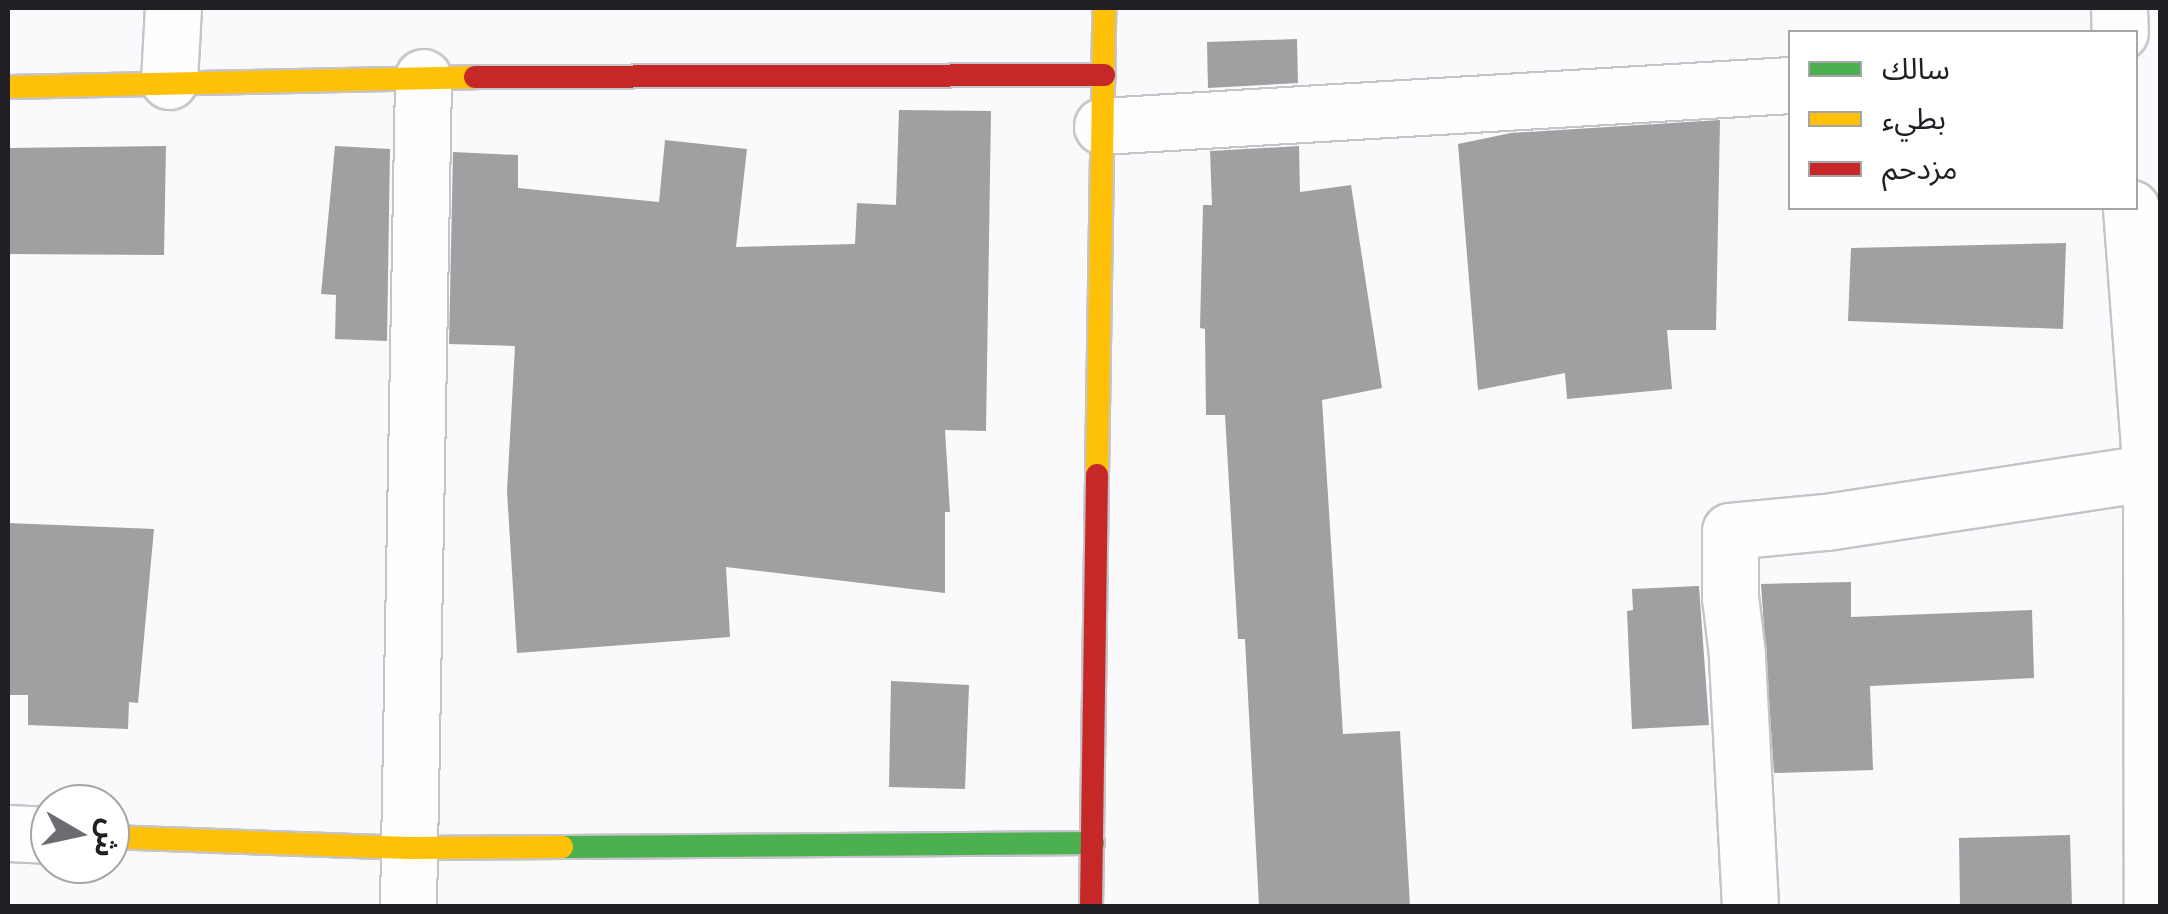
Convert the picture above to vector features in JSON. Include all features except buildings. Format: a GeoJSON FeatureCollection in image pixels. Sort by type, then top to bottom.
{"type":"FeatureCollection","features":[{"type":"Feature","properties":{"kind":"street"},"geometry":{"type":"LineString","coordinates":[[168,81],[172,8]]}},
{"type":"Feature","properties":{"kind":"street"},"geometry":{"type":"LineString","coordinates":[[1091,906],[1104,8]]}},
{"type":"Feature","properties":{"kind":"street"},"geometry":{"type":"LineString","coordinates":[[408,906],[424,78]]}},
{"type":"Feature","properties":{"kind":"street"},"geometry":{"type":"LineString","coordinates":[[8,87],[424,78],[1103,101],[1788,85]]}},
{"type":"Feature","properties":{"kind":"street"},"geometry":{"type":"LineString","coordinates":[[2130,210],[2152,377],[2152,906]]}},
{"type":"Feature","properties":{"kind":"street"},"geometry":{"type":"LineString","coordinates":[[1750,906],[1737,654],[1730,596],[1730,531],[1826,522],[2151,472]]}},
{"type":"Feature","properties":{"kind":"street"},"geometry":{"type":"LineString","coordinates":[[130,838],[408,848],[1093,843]]}},
{"type":"Feature","properties":{"kind":"traffic: fast"},"geometry":{"type":"LineString","coordinates":[[562,847],[1093,843]]}},
{"type":"Feature","properties":{"kind":"traffic: slow"},"geometry":{"type":"LineString","coordinates":[[1097,475],[1104,8]]}},
{"type":"Feature","properties":{"kind":"traffic: slow"},"geometry":{"type":"LineString","coordinates":[[8,87],[475,77]]}},
{"type":"Feature","properties":{"kind":"traffic: slow"},"geometry":{"type":"LineString","coordinates":[[130,838],[408,848],[562,847]]}},
{"type":"Feature","properties":{"kind":"traffic: jam"},"geometry":{"type":"LineString","coordinates":[[475,77],[1104,75]]}},
{"type":"Feature","properties":{"kind":"traffic: jam"},"geometry":{"type":"LineString","coordinates":[[1091,906],[1097,475]]}}]}
